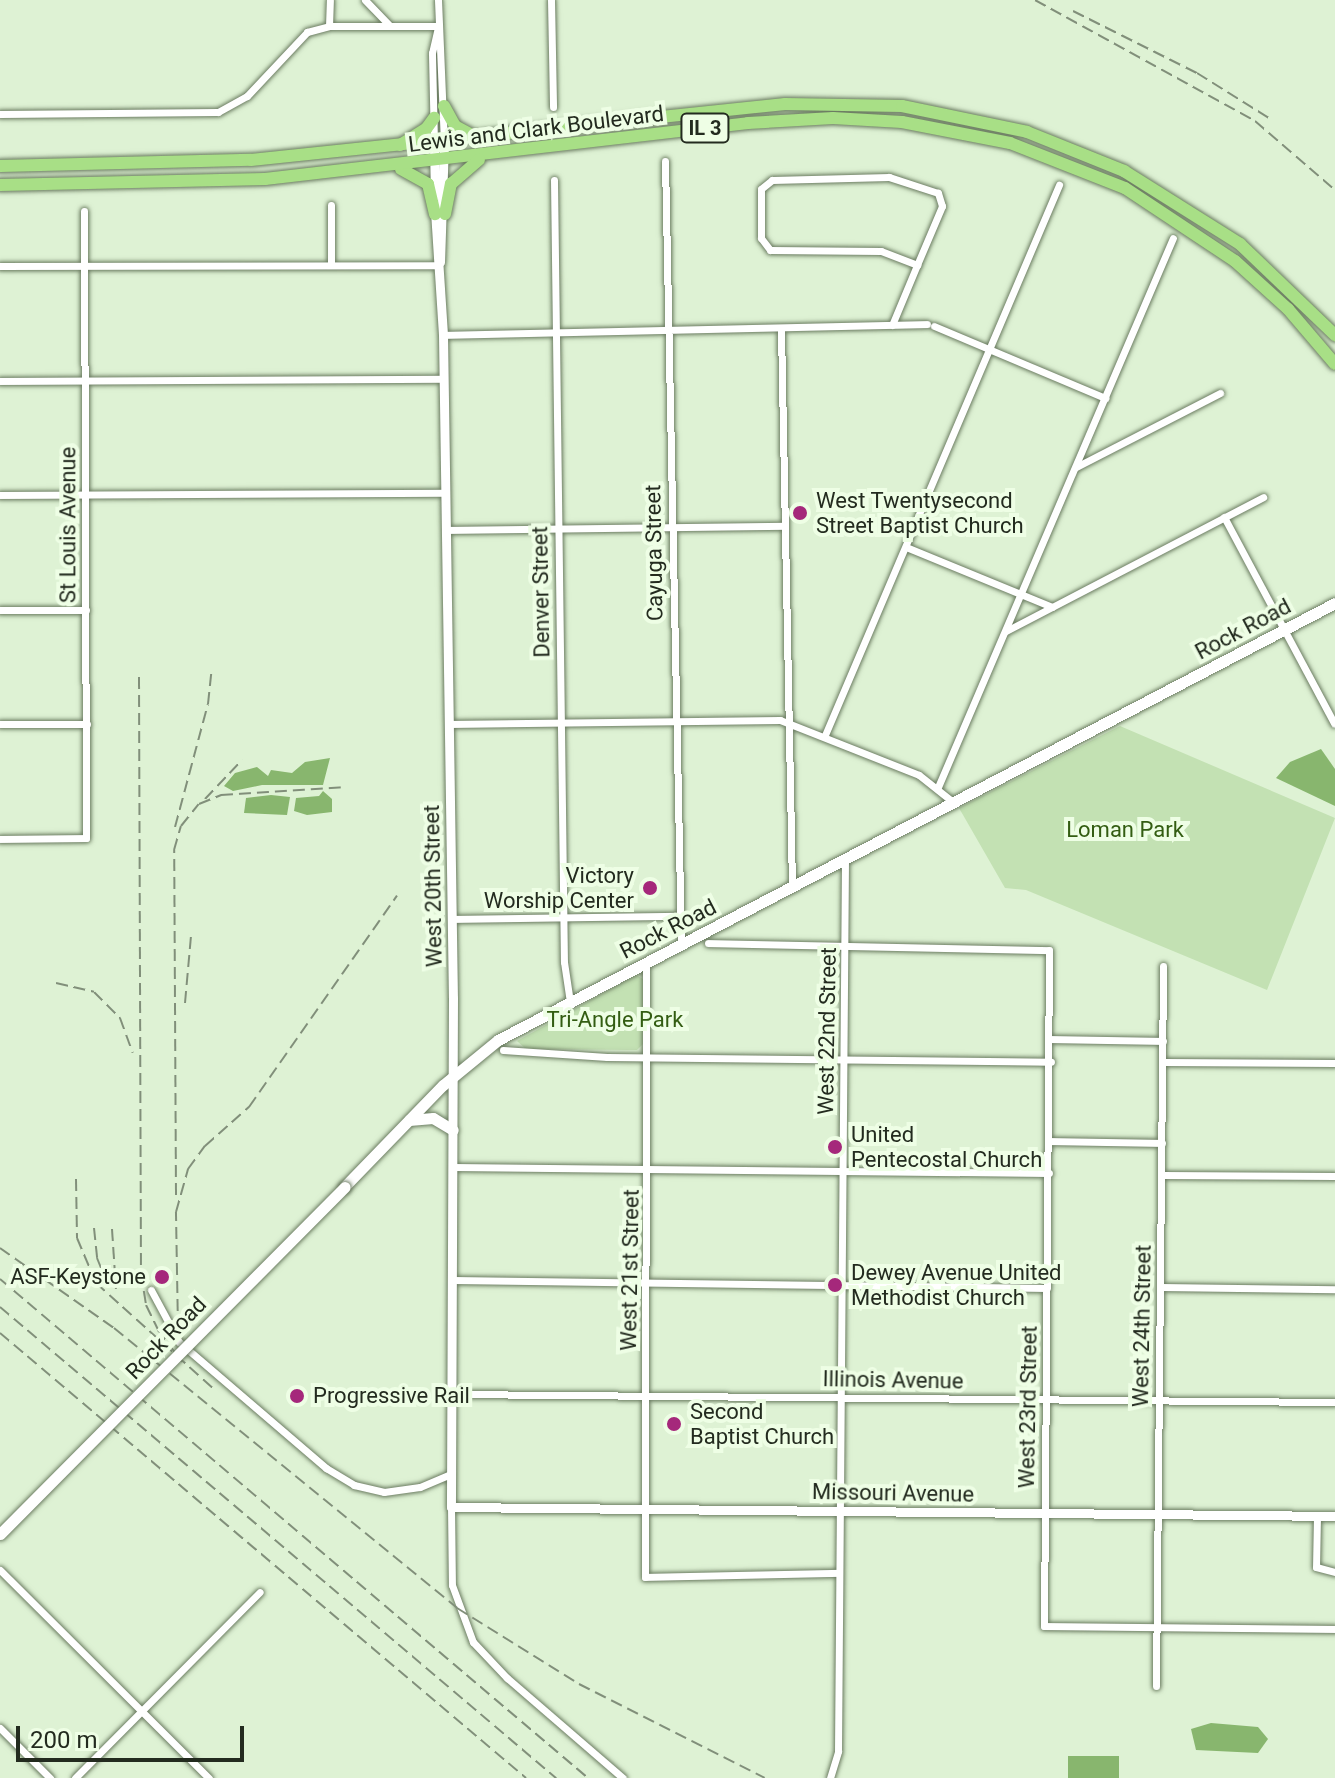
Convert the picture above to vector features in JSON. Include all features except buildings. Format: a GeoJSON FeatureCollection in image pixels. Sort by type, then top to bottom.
{"type":"FeatureCollection","features":[{"type":"Feature","properties":{"kind":"highway","name":"Lewis and Clark Boulevard"},"geometry":{"type":"LineString","coordinates":[[0,166],[175,163],[388,149],[785,104],[863,103],[965,116],[1061,144],[1154,187],[1240,244],[1335,335]]}},
{"type":"Feature","properties":{"kind":"highway"},"geometry":{"type":"LineString","coordinates":[[444,106],[455,126],[481,139]]}},
{"type":"Feature","properties":{"kind":"highway"},"geometry":{"type":"LineString","coordinates":[[388,149],[414,138],[434,118]]}},
{"type":"Feature","properties":{"kind":"highway","name":"Lewis and Clark Boulevard"},"geometry":{"type":"LineString","coordinates":[[0,185],[203,182],[390,168],[796,119],[865,119],[973,134],[1074,165],[1182,222],[1265,287],[1335,364]]}},
{"type":"Feature","properties":{"kind":"highway"},"geometry":{"type":"LineString","coordinates":[[440,214],[455,176],[487,157]]}},
{"type":"Feature","properties":{"kind":"highway"},"geometry":{"type":"LineString","coordinates":[[390,168],[422,177],[440,214]]}},
{"type":"Feature","properties":{"kind":"main road","name":"Rock Road"},"geometry":{"type":"LineString","coordinates":[[0,1534],[453,1075],[498,1040],[1335,603]]}},
{"type":"Feature","properties":{"kind":"main road"},"geometry":{"type":"LineString","coordinates":[[408,1120],[433,1118],[453,1130]]}},
{"type":"Feature","properties":{"kind":"street"},"geometry":{"type":"LineString","coordinates":[[329,26],[330,0]]}},
{"type":"Feature","properties":{"kind":"street"},"geometry":{"type":"LineString","coordinates":[[365,0],[390,26]]}},
{"type":"Feature","properties":{"kind":"street","name":"West 20th Street"},"geometry":{"type":"LineString","coordinates":[[438,0],[444,106],[439,144]]}},
{"type":"Feature","properties":{"kind":"street"},"geometry":{"type":"LineString","coordinates":[[551,0],[553,107]]}},
{"type":"Feature","properties":{"kind":"street"},"geometry":{"type":"LineString","coordinates":[[0,114],[218,112],[247,96],[299,37],[329,26],[438,26]]}},
{"type":"Feature","properties":{"kind":"street","name":"West 20th Street"},"geometry":{"type":"LineString","coordinates":[[438,26],[432,53],[434,118],[440,162],[439,265],[444,379],[452,919],[451,1507]]}},
{"type":"Feature","properties":{"kind":"street","name":"Cayuga Street"},"geometry":{"type":"LineString","coordinates":[[665,161],[674,720],[681,945]]}},
{"type":"Feature","properties":{"kind":"street"},"geometry":{"type":"LineString","coordinates":[[892,325],[942,206],[934,191],[889,177],[772,180],[761,189],[761,238],[770,250],[881,251],[917,265]]}},
{"type":"Feature","properties":{"kind":"street","name":"Denver Street"},"geometry":{"type":"LineString","coordinates":[[554,180],[564,918],[570,1002]]}},
{"type":"Feature","properties":{"kind":"street"},"geometry":{"type":"LineString","coordinates":[[825,735],[1059,185]]}},
{"type":"Feature","properties":{"kind":"street"},"geometry":{"type":"LineString","coordinates":[[331,205],[331,264]]}},
{"type":"Feature","properties":{"kind":"street","name":"St Louis Avenue"},"geometry":{"type":"LineString","coordinates":[[0,839],[86,838],[84,211]]}},
{"type":"Feature","properties":{"kind":"street"},"geometry":{"type":"LineString","coordinates":[[938,787],[1173,238]]}},
{"type":"Feature","properties":{"kind":"street"},"geometry":{"type":"LineString","coordinates":[[0,266],[439,265]]}},
{"type":"Feature","properties":{"kind":"street"},"geometry":{"type":"LineString","coordinates":[[443,335],[931,325],[1105,398]]}},
{"type":"Feature","properties":{"kind":"street"},"geometry":{"type":"LineString","coordinates":[[781,329],[792,887]]}},
{"type":"Feature","properties":{"kind":"street"},"geometry":{"type":"LineString","coordinates":[[0,381],[444,379]]}},
{"type":"Feature","properties":{"kind":"street"},"geometry":{"type":"LineString","coordinates":[[1076,467],[1220,393]]}},
{"type":"Feature","properties":{"kind":"street"},"geometry":{"type":"LineString","coordinates":[[0,495],[445,493]]}},
{"type":"Feature","properties":{"kind":"street"},"geometry":{"type":"LineString","coordinates":[[1006,631],[1263,497]]}},
{"type":"Feature","properties":{"kind":"street"},"geometry":{"type":"LineString","coordinates":[[1224,517],[1334,723]]}},
{"type":"Feature","properties":{"kind":"street"},"geometry":{"type":"LineString","coordinates":[[446,530],[784,526]]}},
{"type":"Feature","properties":{"kind":"street"},"geometry":{"type":"LineString","coordinates":[[906,547],[1052,607]]}},
{"type":"Feature","properties":{"kind":"street"},"geometry":{"type":"LineString","coordinates":[[0,610],[86,610]]}},
{"type":"Feature","properties":{"kind":"street"},"geometry":{"type":"LineString","coordinates":[[448,724],[674,720],[788,722],[825,735],[938,787],[953,802]]}},
{"type":"Feature","properties":{"kind":"street"},"geometry":{"type":"LineString","coordinates":[[0,724],[87,724]]}},
{"type":"Feature","properties":{"kind":"street","name":"West 22nd Street"},"geometry":{"type":"LineString","coordinates":[[830,1778],[838,1751],[845,859]]}},
{"type":"Feature","properties":{"kind":"street"},"geometry":{"type":"LineString","coordinates":[[452,919],[678,916]]}},
{"type":"Feature","properties":{"kind":"street"},"geometry":{"type":"LineString","coordinates":[[708,943],[845,945]]}},
{"type":"Feature","properties":{"kind":"street","name":"West 23rd Street"},"geometry":{"type":"LineString","coordinates":[[845,945],[1049,950],[1051,1062],[1044,1626],[1156,1627]]}},
{"type":"Feature","properties":{"kind":"street","name":"West 21st Street"},"geometry":{"type":"LineString","coordinates":[[646,963],[649,1170],[645,1577],[839,1573]]}},
{"type":"Feature","properties":{"kind":"street","name":"West 24th Street"},"geometry":{"type":"LineString","coordinates":[[1156,1686],[1163,966]]}},
{"type":"Feature","properties":{"kind":"street"},"geometry":{"type":"LineString","coordinates":[[1051,1039],[1163,1041]]}},
{"type":"Feature","properties":{"kind":"street"},"geometry":{"type":"LineString","coordinates":[[503,1050],[649,1057],[1051,1062]]}},
{"type":"Feature","properties":{"kind":"street"},"geometry":{"type":"LineString","coordinates":[[1163,1062],[1335,1063]]}},
{"type":"Feature","properties":{"kind":"street"},"geometry":{"type":"LineString","coordinates":[[1050,1141],[1162,1143]]}},
{"type":"Feature","properties":{"kind":"street"},"geometry":{"type":"LineString","coordinates":[[453,1167],[1049,1173]]}},
{"type":"Feature","properties":{"kind":"street"},"geometry":{"type":"LineString","coordinates":[[1162,1175],[1335,1176]]}},
{"type":"Feature","properties":{"kind":"street"},"geometry":{"type":"LineString","coordinates":[[453,1280],[1047,1288]]}},
{"type":"Feature","properties":{"kind":"street"},"geometry":{"type":"LineString","coordinates":[[1161,1287],[1335,1289]]}},
{"type":"Feature","properties":{"kind":"street"},"geometry":{"type":"LineString","coordinates":[[151,1290],[179,1342],[326,1468],[354,1485],[384,1492],[420,1487],[451,1474]]}},
{"type":"Feature","properties":{"kind":"street","name":"Illinois Avenue"},"geometry":{"type":"LineString","coordinates":[[451,1394],[1335,1402]]}},
{"type":"Feature","properties":{"kind":"street"},"geometry":{"type":"LineString","coordinates":[[451,1507],[452,1585],[473,1642],[507,1678],[623,1778]]}},
{"type":"Feature","properties":{"kind":"street","name":"Missouri Avenue"},"geometry":{"type":"LineString","coordinates":[[451,1507],[1335,1516]]}},
{"type":"Feature","properties":{"kind":"street"},"geometry":{"type":"LineString","coordinates":[[1317,1516],[1316,1567],[1335,1572]]}},
{"type":"Feature","properties":{"kind":"street"},"geometry":{"type":"LineString","coordinates":[[0,1570],[209,1778]]}},
{"type":"Feature","properties":{"kind":"street"},"geometry":{"type":"LineString","coordinates":[[75,1778],[260,1592]]}},
{"type":"Feature","properties":{"kind":"street"},"geometry":{"type":"LineString","coordinates":[[1156,1627],[1335,1629]]}},
{"type":"Feature","properties":{"kind":"street"},"geometry":{"type":"LineString","coordinates":[[0,1728],[50,1778]]}},
{"type":"Feature","properties":{"kind":"green space","name":"Loman Park"},"geometry":{"type":"Polygon","coordinates":[[[1120,726],[1335,818],[1267,990],[1026,890],[1005,888],[959,808],[1120,726]]]}},
{"type":"Feature","properties":{"kind":"green space","name":"Tri-Angle Park"},"geometry":{"type":"Polygon","coordinates":[[[636,975],[643,979],[644,1043],[637,1050],[526,1049],[517,1041],[636,975]]]}},
{"type":"Feature","properties":{"kind":"shaded area"},"geometry":{"type":"Polygon","coordinates":[[[1321,749],[1335,769],[1335,806],[1276,778],[1290,762],[1321,749]]]}},
{"type":"Feature","properties":{"kind":"shaded area"},"geometry":{"type":"Polygon","coordinates":[[[330,758],[323,785],[262,785],[233,791],[224,786],[235,773],[257,767],[268,776],[271,770],[292,773],[305,762],[330,758]]]}},
{"type":"Feature","properties":{"kind":"shaded area"},"geometry":{"type":"Polygon","coordinates":[[[323,791],[332,799],[332,812],[307,815],[294,811],[296,798],[319,796],[323,791]]]}},
{"type":"Feature","properties":{"kind":"shaded area"},"geometry":{"type":"Polygon","coordinates":[[[271,795],[290,797],[287,815],[244,813],[246,798],[271,795]]]}},
{"type":"Feature","properties":{"kind":"shaded area"},"geometry":{"type":"Polygon","coordinates":[[[1211,1723],[1258,1727],[1268,1739],[1258,1753],[1196,1750],[1191,1729],[1211,1723]]]}},
{"type":"Feature","properties":{"kind":"shaded area"},"geometry":{"type":"Polygon","coordinates":[[[1068,1756],[1119,1756],[1119,1778],[1068,1778],[1068,1756]]]}},
{"type":"Feature","properties":{"kind":"railway"},"geometry":{"type":"LineString","coordinates":[[1035,0],[1255,121],[1335,190]]}},
{"type":"Feature","properties":{"kind":"railway"},"geometry":{"type":"LineString","coordinates":[[1073,11],[1197,73],[1269,118]]}},
{"type":"Feature","properties":{"kind":"railway"},"geometry":{"type":"LineString","coordinates":[[175,827],[208,704],[211,673]]}},
{"type":"Feature","properties":{"kind":"railway"},"geometry":{"type":"LineString","coordinates":[[139,677],[141,1273],[146,1305],[162,1338]]}},
{"type":"Feature","properties":{"kind":"railway"},"geometry":{"type":"LineString","coordinates":[[205,799],[242,760]]}},
{"type":"Feature","properties":{"kind":"railway"},"geometry":{"type":"LineString","coordinates":[[176,1195],[174,850],[181,826],[199,804],[221,795],[347,787]]}},
{"type":"Feature","properties":{"kind":"railway"},"geometry":{"type":"LineString","coordinates":[[178,1329],[176,1212],[188,1169],[205,1146],[249,1107],[397,896]]}},
{"type":"Feature","properties":{"kind":"railway"},"geometry":{"type":"LineString","coordinates":[[185,1003],[191,936]]}},
{"type":"Feature","properties":{"kind":"railway"},"geometry":{"type":"LineString","coordinates":[[56,983],[94,992],[120,1018],[133,1053]]}},
{"type":"Feature","properties":{"kind":"railway"},"geometry":{"type":"LineString","coordinates":[[76,1179],[77,1238],[96,1283],[215,1390]]}},
{"type":"Feature","properties":{"kind":"railway"},"geometry":{"type":"LineString","coordinates":[[94,1228],[97,1258],[108,1285]]}},
{"type":"Feature","properties":{"kind":"railway"},"geometry":{"type":"LineString","coordinates":[[112,1229],[116,1289]]}},
{"type":"Feature","properties":{"kind":"railway"},"geometry":{"type":"LineString","coordinates":[[0,1248],[114,1328],[457,1608],[579,1684],[765,1778]]}},
{"type":"Feature","properties":{"kind":"railway"},"geometry":{"type":"LineString","coordinates":[[0,1279],[588,1778]]}},
{"type":"Feature","properties":{"kind":"railway"},"geometry":{"type":"LineString","coordinates":[[0,1307],[556,1778]]}},
{"type":"Feature","properties":{"kind":"railway"},"geometry":{"type":"LineString","coordinates":[[158,1330],[182,1362]]}},
{"type":"Feature","properties":{"kind":"railway"},"geometry":{"type":"LineString","coordinates":[[0,1333],[526,1778]]}},
{"type":"Feature","properties":{"kind":"place","name":"West Twentysecond Street Baptist Church"},"geometry":{"type":"Point","coordinates":[800,513]}},
{"type":"Feature","properties":{"kind":"place","name":"Victory Worship Center"},"geometry":{"type":"Point","coordinates":[650,888]}},
{"type":"Feature","properties":{"kind":"place","name":"United Pentecostal Church"},"geometry":{"type":"Point","coordinates":[835,1147]}},
{"type":"Feature","properties":{"kind":"place","name":"ASF-Keystone"},"geometry":{"type":"Point","coordinates":[162,1277]}},
{"type":"Feature","properties":{"kind":"place","name":"Dewey Avenue United Methodist Church"},"geometry":{"type":"Point","coordinates":[835,1285]}},
{"type":"Feature","properties":{"kind":"place","name":"Progressive Rail"},"geometry":{"type":"Point","coordinates":[297,1396]}},
{"type":"Feature","properties":{"kind":"place","name":"Second Baptist Church"},"geometry":{"type":"Point","coordinates":[674,1424]}}]}
